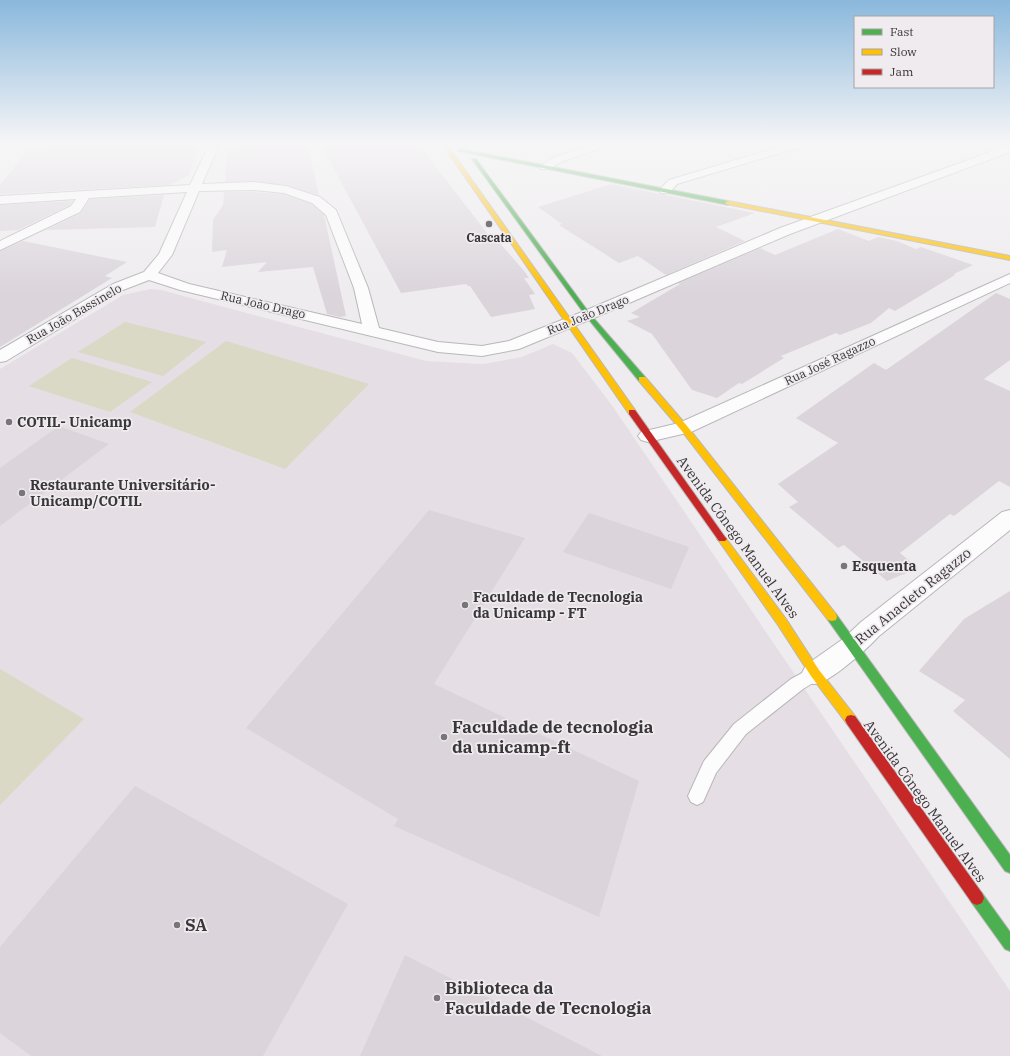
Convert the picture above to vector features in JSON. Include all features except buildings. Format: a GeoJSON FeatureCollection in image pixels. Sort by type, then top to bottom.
{"type":"FeatureCollection","features":[{"type":"Feature","properties":{"kind":"street"},"geometry":{"type":"LineString","coordinates":[[0,200],[96,194]]}},
{"type":"Feature","properties":{"kind":"street"},"geometry":{"type":"LineString","coordinates":[[149,274],[165,255],[191,194]]}},
{"type":"Feature","properties":{"kind":"street"},"geometry":{"type":"LineString","coordinates":[[299,194],[316,200],[332,213],[361,288],[372,331]]}},
{"type":"Feature","properties":{"kind":"street","name":"Avenida Cônego Manuel Alves"},"geometry":{"type":"LineString","coordinates":[[480,194],[648,436],[782,622],[815,673],[864,738],[1010,944]]}},
{"type":"Feature","properties":{"kind":"street","name":"Avenida Cônego Manuel Alves"},"geometry":{"type":"LineString","coordinates":[[499,194],[588,315],[684,428],[825,608],[1010,866]]}},
{"type":"Feature","properties":{"kind":"street"},"geometry":{"type":"LineString","coordinates":[[720,194],[820,214],[1010,258]]}},
{"type":"Feature","properties":{"kind":"street","name":"Rua João Drago"},"geometry":{"type":"LineString","coordinates":[[149,274],[185,286],[438,347],[482,351],[513,345],[569,323],[785,231],[820,214],[837,213],[887,194]]}},
{"type":"Feature","properties":{"kind":"street"},"geometry":{"type":"LineString","coordinates":[[0,246],[76,209],[85,195]]}},
{"type":"Feature","properties":{"kind":"street"},"geometry":{"type":"LineString","coordinates":[[837,213],[852,216]]}},
{"type":"Feature","properties":{"kind":"street","name":"Rua João Bassinelo"},"geometry":{"type":"LineString","coordinates":[[0,357],[118,287],[149,274]]}},
{"type":"Feature","properties":{"kind":"street","name":"Rua José Ragazzo"},"geometry":{"type":"LineString","coordinates":[[648,436],[684,428],[1010,278]]}},
{"type":"Feature","properties":{"kind":"street","name":"Rua Anacleto Ragazzo"},"geometry":{"type":"LineString","coordinates":[[815,673],[852,646],[870,629],[1010,518]]}},
{"type":"Feature","properties":{"kind":"lane"},"geometry":{"type":"LineString","coordinates":[[697,796],[710,767],[740,729],[797,684],[815,673]]}},
{"type":"Feature","properties":{"kind":"shaded area","name":"Faculdade de Tecnologia da Unicamp - FT"},"geometry":{"type":"Polygon","coordinates":[[[151,289],[161,290],[426,361],[483,364],[522,357],[553,344],[572,353],[611,404],[1010,991],[1010,1056],[0,1056],[0,369],[123,295],[151,289]]]}},
{"type":"Feature","properties":{"kind":"green space"},"geometry":{"type":"Polygon","coordinates":[[[125,322],[206,342],[163,376],[78,352],[125,322]]]}},
{"type":"Feature","properties":{"kind":"green space"},"geometry":{"type":"Polygon","coordinates":[[[226,341],[369,384],[285,469],[130,412],[226,341]]]}},
{"type":"Feature","properties":{"kind":"green space"},"geometry":{"type":"Polygon","coordinates":[[[72,358],[152,382],[110,412],[29,386],[72,358]]]}},
{"type":"Feature","properties":{"kind":"green space"},"geometry":{"type":"Polygon","coordinates":[[[0,669],[84,719],[0,805],[0,669]]]}},
{"type":"Feature","properties":{"kind":"traffic: fast"},"geometry":{"type":"LineString","coordinates":[[499,194],[588,315],[642,379]]}},
{"type":"Feature","properties":{"kind":"traffic: fast"},"geometry":{"type":"LineString","coordinates":[[684,194],[728,203]]}},
{"type":"Feature","properties":{"kind":"traffic: fast"},"geometry":{"type":"LineString","coordinates":[[832,617],[1010,866]]}},
{"type":"Feature","properties":{"kind":"traffic: fast"},"geometry":{"type":"LineString","coordinates":[[977,898],[1010,944]]}},
{"type":"Feature","properties":{"kind":"traffic: slow"},"geometry":{"type":"LineString","coordinates":[[480,194],[632,412]]}},
{"type":"Feature","properties":{"kind":"traffic: slow"},"geometry":{"type":"LineString","coordinates":[[728,203],[1010,258]]}},
{"type":"Feature","properties":{"kind":"traffic: slow"},"geometry":{"type":"LineString","coordinates":[[642,379],[684,428],[832,617]]}},
{"type":"Feature","properties":{"kind":"traffic: slow"},"geometry":{"type":"LineString","coordinates":[[722,539],[782,622],[815,673],[851,720]]}},
{"type":"Feature","properties":{"kind":"traffic: jam"},"geometry":{"type":"LineString","coordinates":[[632,412],[722,539]]}},
{"type":"Feature","properties":{"kind":"traffic: jam"},"geometry":{"type":"LineString","coordinates":[[851,720],[977,898]]}},
{"type":"Feature","properties":{"kind":"place","name":"Cascata"},"geometry":{"type":"Point","coordinates":[489,224]}},
{"type":"Feature","properties":{"kind":"place","name":"COTIL- Unicamp"},"geometry":{"type":"Point","coordinates":[9,422]}},
{"type":"Feature","properties":{"kind":"place","name":"Restaurante Universitário- Unicamp/COTIL"},"geometry":{"type":"Point","coordinates":[22,493]}},
{"type":"Feature","properties":{"kind":"place","name":"Esquenta"},"geometry":{"type":"Point","coordinates":[844,566]}},
{"type":"Feature","properties":{"kind":"place","name":"Faculdade de Tecnologia da Unicamp - FT"},"geometry":{"type":"Point","coordinates":[465,605]}},
{"type":"Feature","properties":{"kind":"place","name":"Faculdade de tecnologia da unicamp-ft"},"geometry":{"type":"Point","coordinates":[444,737]}},
{"type":"Feature","properties":{"kind":"place","name":"SA"},"geometry":{"type":"Point","coordinates":[177,925]}},
{"type":"Feature","properties":{"kind":"place","name":"Biblioteca da Faculdade de Tecnologia"},"geometry":{"type":"Point","coordinates":[437,998]}}]}
